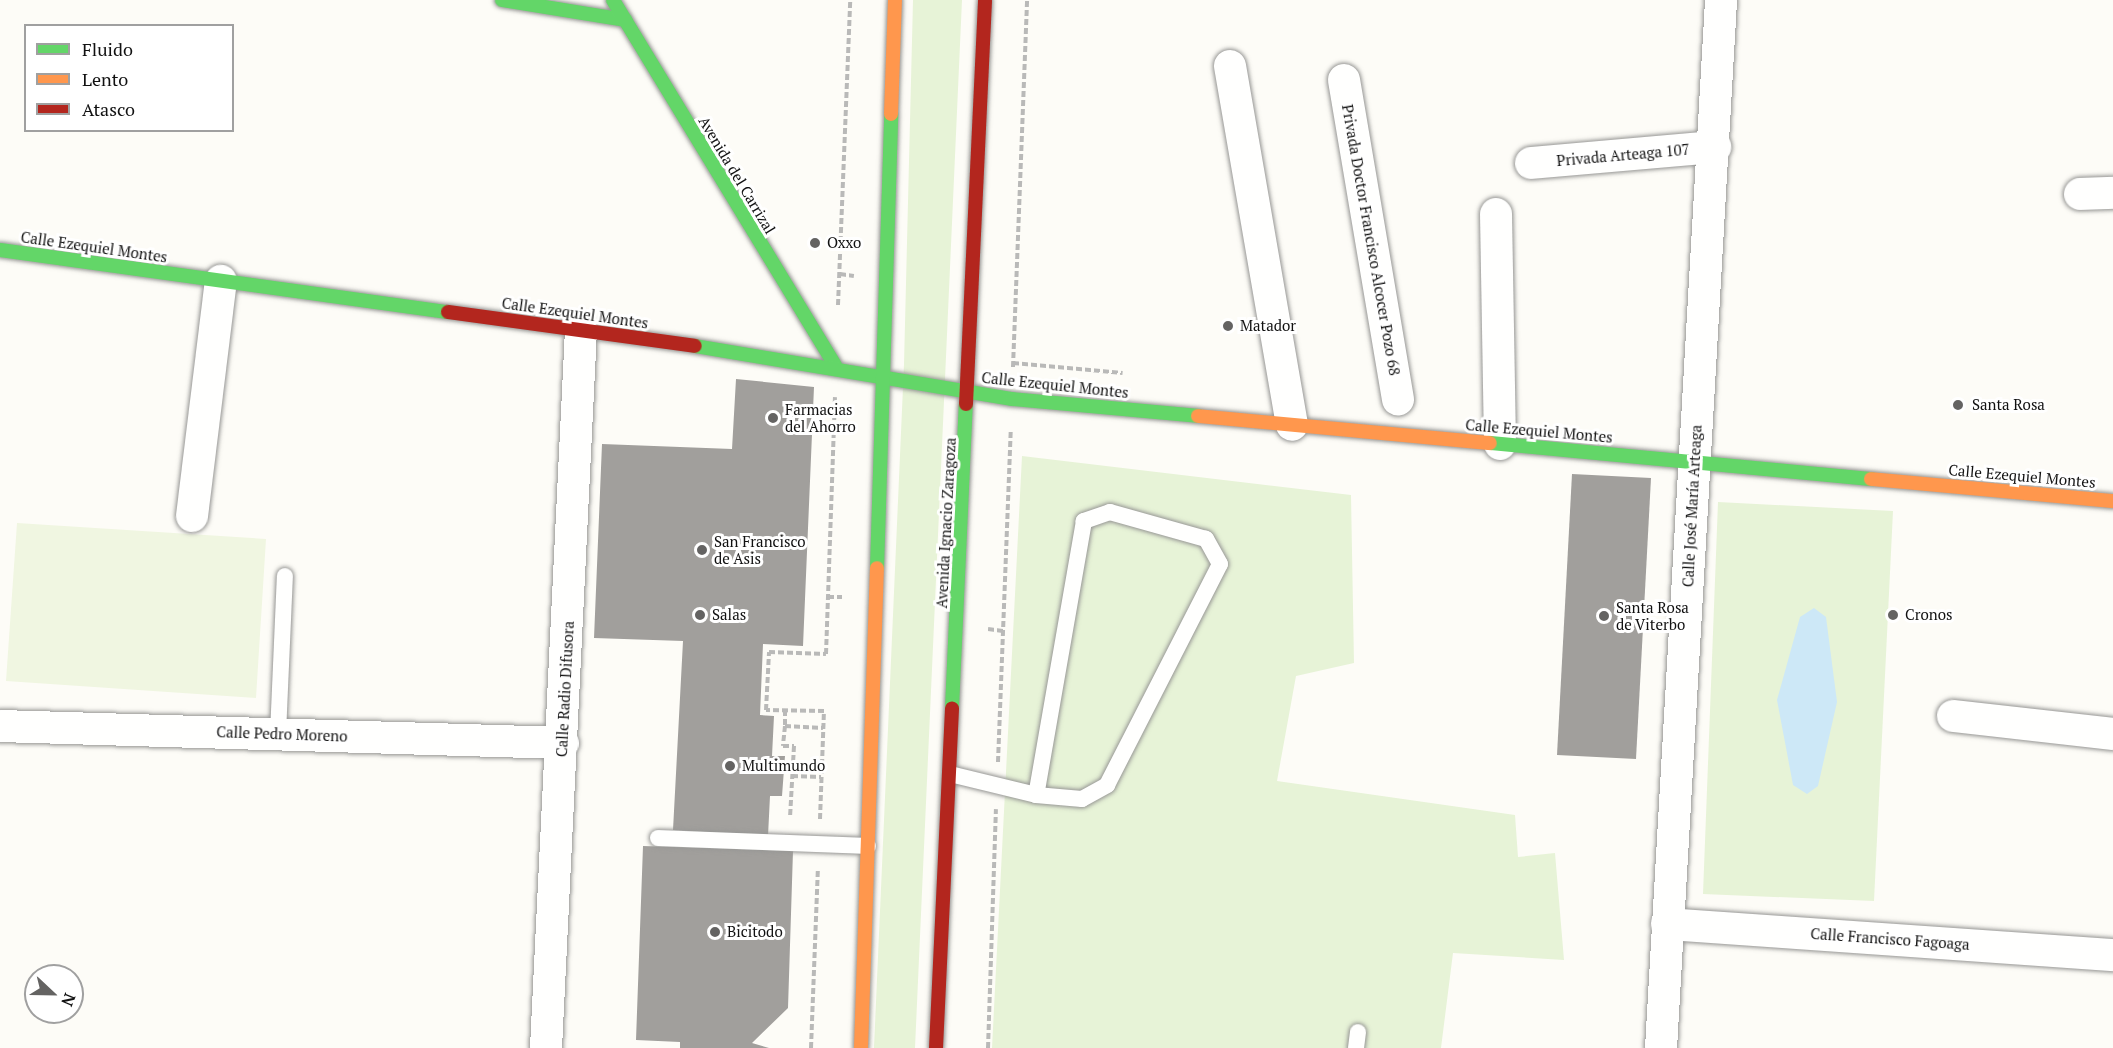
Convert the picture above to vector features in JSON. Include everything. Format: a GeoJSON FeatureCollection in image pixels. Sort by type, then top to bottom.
{"type":"FeatureCollection","features":[{"type":"Feature","properties":{"kind":"main road"},"geometry":{"type":"LineString","coordinates":[[502,0],[626,20]]}},
{"type":"Feature","properties":{"kind":"main road","name":"Avenida del Carrizal"},"geometry":{"type":"LineString","coordinates":[[613,0],[836,365]]}},
{"type":"Feature","properties":{"kind":"main road"},"geometry":{"type":"LineString","coordinates":[[861,1048],[895,0]]}},
{"type":"Feature","properties":{"kind":"main road","name":"Avenida Ignacio Zaragoza"},"geometry":{"type":"LineString","coordinates":[[936,1048],[985,0]]}},
{"type":"Feature","properties":{"kind":"main road","name":"Calle Ezequiel Montes"},"geometry":{"type":"LineString","coordinates":[[0,250],[836,365],[884,378],[1012,399],[2113,501]]}},
{"type":"Feature","properties":{"kind":"street","name":"Calle José María Arteaga"},"geometry":{"type":"LineString","coordinates":[[1661,1048],[1694,462],[1715,147],[1721,0]]}},
{"type":"Feature","properties":{"kind":"street"},"geometry":{"type":"LineString","coordinates":[[1230,66],[1292,425]]}},
{"type":"Feature","properties":{"kind":"street","name":"Privada Doctor Francisco Alcocer Pozo 68"},"geometry":{"type":"LineString","coordinates":[[1344,80],[1398,399]]}},
{"type":"Feature","properties":{"kind":"street","name":"Privada Arteaga 107"},"geometry":{"type":"LineString","coordinates":[[1531,163],[1715,147]]}},
{"type":"Feature","properties":{"kind":"street"},"geometry":{"type":"LineString","coordinates":[[2080,194],[2113,193]]}},
{"type":"Feature","properties":{"kind":"street"},"geometry":{"type":"LineString","coordinates":[[1496,214],[1500,444]]}},
{"type":"Feature","properties":{"kind":"street"},"geometry":{"type":"LineString","coordinates":[[192,516],[221,281]]}},
{"type":"Feature","properties":{"kind":"street","name":"Calle Radio Difusora"},"geometry":{"type":"LineString","coordinates":[[546,1048],[563,743],[581,330]]}},
{"type":"Feature","properties":{"kind":"street"},"geometry":{"type":"LineString","coordinates":[[1953,716],[2113,734]]}},
{"type":"Feature","properties":{"kind":"street","name":"Calle Pedro Moreno"},"geometry":{"type":"LineString","coordinates":[[0,726],[563,743]]}},
{"type":"Feature","properties":{"kind":"street","name":"Calle Francisco Fagoaga"},"geometry":{"type":"LineString","coordinates":[[1667,924],[2113,955]]}},
{"type":"Feature","properties":{"kind":"lane"},"geometry":{"type":"LineString","coordinates":[[950,774],[998,783],[1036,795],[1082,799],[1107,785],[1220,564],[1206,539],[1110,512],[1084,521],[1036,795]]}},
{"type":"Feature","properties":{"kind":"lane"},"geometry":{"type":"LineString","coordinates":[[278,734],[285,576]]}},
{"type":"Feature","properties":{"kind":"lane"},"geometry":{"type":"LineString","coordinates":[[658,838],[868,846]]}},
{"type":"Feature","properties":{"kind":"path"},"geometry":{"type":"LineString","coordinates":[[838,317],[850,0]]}},
{"type":"Feature","properties":{"kind":"path"},"geometry":{"type":"LineString","coordinates":[[988,1048],[1027,0]]}},
{"type":"Feature","properties":{"kind":"path"},"geometry":{"type":"LineString","coordinates":[[811,1048],[824,711],[766,710],[769,652],[826,654],[836,365]]}},
{"type":"Feature","properties":{"kind":"path"},"geometry":{"type":"LineString","coordinates":[[785,710],[783,746],[794,746],[790,828]]}},
{"type":"Feature","properties":{"kind":"path"},"geometry":{"type":"LineString","coordinates":[[785,726],[823,728]]}},
{"type":"Feature","properties":{"kind":"path"},"geometry":{"type":"LineString","coordinates":[[792,776],[821,777]]}},
{"type":"Feature","properties":{"kind":"green space"},"geometry":{"type":"Polygon","coordinates":[[[913,0],[962,0],[915,1048],[874,1048],[904,364],[913,0]]]}},
{"type":"Feature","properties":{"kind":"green space"},"geometry":{"type":"Polygon","coordinates":[[[1022,456],[1351,495],[1354,663],[1296,676],[1277,781],[1515,815],[1518,857],[1555,853],[1564,960],[1453,953],[1441,1048],[992,1048],[1022,456]]]}},
{"type":"Feature","properties":{"kind":"green space"},"geometry":{"type":"Polygon","coordinates":[[[1718,502],[1893,511],[1874,901],[1703,894],[1718,502]]]}},
{"type":"Feature","properties":{"kind":"green space"},"geometry":{"type":"Polygon","coordinates":[[[17,523],[266,539],[256,698],[6,681],[17,523]]]}},
{"type":"Feature","properties":{"kind":"water"},"geometry":{"type":"Polygon","coordinates":[[[1814,608],[1826,617],[1837,702],[1818,786],[1807,794],[1793,785],[1777,700],[1800,617],[1814,608]]]}},
{"type":"Feature","properties":{"kind":"building"},"geometry":{"type":"Polygon","coordinates":[[[736,379],[814,387],[803,646],[763,644],[760,715],[774,716],[772,756],[785,756],[782,796],[770,796],[768,836],[673,830],[683,641],[594,638],[602,444],[732,449],[736,379]]]}},
{"type":"Feature","properties":{"kind":"building","name":"Santa Rosa de Viterbo"},"geometry":{"type":"Polygon","coordinates":[[[1572,474],[1651,478],[1636,759],[1557,755],[1572,474]]]}},
{"type":"Feature","properties":{"kind":"building"},"geometry":{"type":"Polygon","coordinates":[[[643,846],[793,851],[788,1008],[752,1043],[769,1048],[680,1048],[680,1042],[636,1040],[643,846]]]}},
{"type":"Feature","properties":{"kind":"traffic: fast"},"geometry":{"type":"LineString","coordinates":[[502,0],[625,20]]}},
{"type":"Feature","properties":{"kind":"traffic: fast"},"geometry":{"type":"LineString","coordinates":[[613,0],[835,365]]}},
{"type":"Feature","properties":{"kind":"traffic: fast"},"geometry":{"type":"LineString","coordinates":[[877,568],[891,114]]}},
{"type":"Feature","properties":{"kind":"traffic: fast"},"geometry":{"type":"LineString","coordinates":[[0,250],[448,312]]}},
{"type":"Feature","properties":{"kind":"traffic: fast"},"geometry":{"type":"LineString","coordinates":[[695,346],[1012,399],[1198,416]]}},
{"type":"Feature","properties":{"kind":"traffic: fast"},"geometry":{"type":"LineString","coordinates":[[952,708],[966,404]]}},
{"type":"Feature","properties":{"kind":"traffic: fast"},"geometry":{"type":"LineString","coordinates":[[1490,443],[1871,479]]}},
{"type":"Feature","properties":{"kind":"traffic: slow"},"geometry":{"type":"LineString","coordinates":[[891,114],[895,0]]}},
{"type":"Feature","properties":{"kind":"traffic: slow"},"geometry":{"type":"LineString","coordinates":[[1198,416],[1490,443]]}},
{"type":"Feature","properties":{"kind":"traffic: slow"},"geometry":{"type":"LineString","coordinates":[[1871,479],[2113,501]]}},
{"type":"Feature","properties":{"kind":"traffic: slow"},"geometry":{"type":"LineString","coordinates":[[861,1048],[877,568]]}},
{"type":"Feature","properties":{"kind":"traffic: jam"},"geometry":{"type":"LineString","coordinates":[[966,404],[985,0]]}},
{"type":"Feature","properties":{"kind":"traffic: jam"},"geometry":{"type":"LineString","coordinates":[[448,312],[695,346]]}},
{"type":"Feature","properties":{"kind":"traffic: jam"},"geometry":{"type":"LineString","coordinates":[[936,1048],[952,708]]}},
{"type":"Feature","properties":{"kind":"place","name":"Oxxo"},"geometry":{"type":"Point","coordinates":[815,243]}},
{"type":"Feature","properties":{"kind":"place","name":"Matador"},"geometry":{"type":"Point","coordinates":[1228,326]}},
{"type":"Feature","properties":{"kind":"place","name":"Santa Rosa"},"geometry":{"type":"Point","coordinates":[1958,405]}},
{"type":"Feature","properties":{"kind":"place","name":"Farmacias del Ahorro"},"geometry":{"type":"Point","coordinates":[773,418]}},
{"type":"Feature","properties":{"kind":"place","name":"San Francisco de Asis"},"geometry":{"type":"Point","coordinates":[702,550]}},
{"type":"Feature","properties":{"kind":"place","name":"Salas"},"geometry":{"type":"Point","coordinates":[700,615]}},
{"type":"Feature","properties":{"kind":"place","name":"Cronos"},"geometry":{"type":"Point","coordinates":[1893,615]}},
{"type":"Feature","properties":{"kind":"place","name":"Santa Rosa de Viterbo"},"geometry":{"type":"Point","coordinates":[1604,616]}},
{"type":"Feature","properties":{"kind":"place","name":"Multimundo"},"geometry":{"type":"Point","coordinates":[730,766]}},
{"type":"Feature","properties":{"kind":"place","name":"Bicitodo"},"geometry":{"type":"Point","coordinates":[715,932]}}]}
